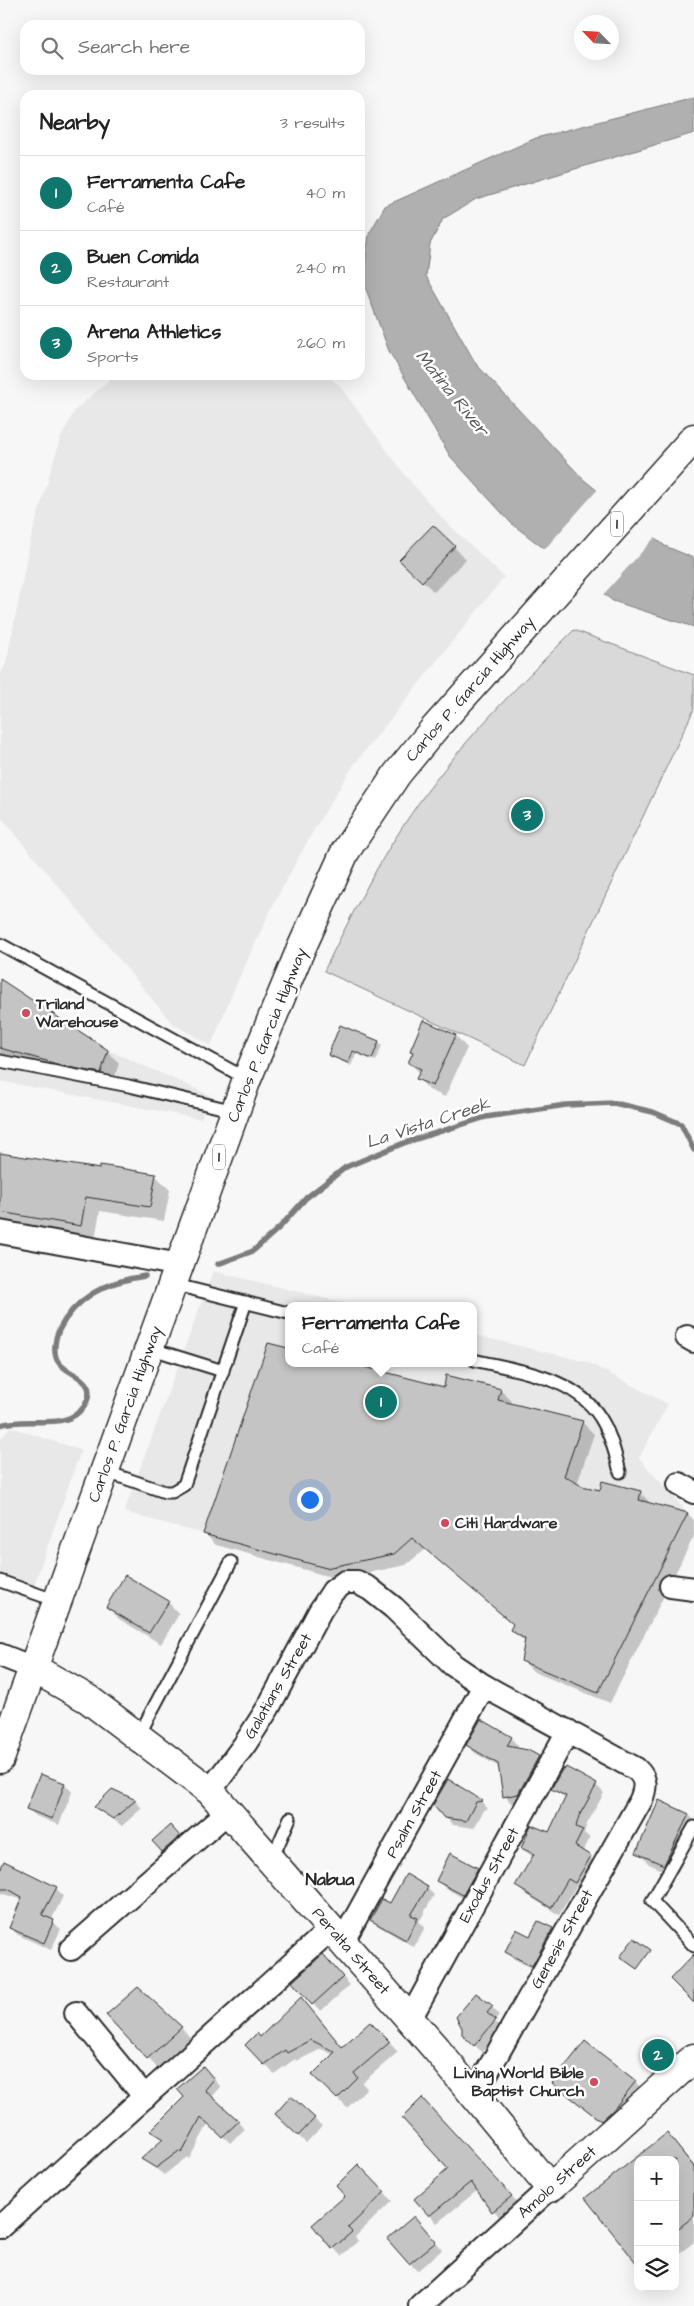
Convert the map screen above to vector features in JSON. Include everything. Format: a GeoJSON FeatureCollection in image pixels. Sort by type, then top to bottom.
{"type":"FeatureCollection","features":[{"type":"Feature","properties":{"kind":"main road","name":"Carlos P. Garcia Highway"},"geometry":{"type":"LineString","coordinates":[[0,1759],[247,1079],[327,889],[359,829],[397,774],[434,729],[694,438]]}},
{"type":"Feature","properties":{"kind":"main road","name":"Peralta Street"},"geometry":{"type":"LineString","coordinates":[[32,1668],[88,1699],[139,1735],[210,1791],[230,1810],[410,2019],[550,2188]]}},
{"type":"Feature","properties":{"kind":"main road","name":"Amolo Street"},"geometry":{"type":"LineString","coordinates":[[550,2188],[694,2058]]}},
{"type":"Feature","properties":{"kind":"street"},"geometry":{"type":"LineString","coordinates":[[0,1232],[176,1274]]}},
{"type":"Feature","properties":{"kind":"street","name":"Galatians Street"},"geometry":{"type":"LineString","coordinates":[[210,1791],[268,1708],[320,1611],[333,1591],[345,1582],[356,1582],[370,1589],[453,1664],[484,1686]]}},
{"type":"Feature","properties":{"kind":"street"},"geometry":{"type":"LineString","coordinates":[[671,1586],[694,1589]]}},
{"type":"Feature","properties":{"kind":"street"},"geometry":{"type":"LineString","coordinates":[[0,1655],[32,1668]]}},
{"type":"Feature","properties":{"kind":"street"},"geometry":{"type":"LineString","coordinates":[[484,1686],[568,1731]]}},
{"type":"Feature","properties":{"kind":"street","name":"Psalm Street"},"geometry":{"type":"LineString","coordinates":[[0,2227],[145,2097],[338,1934],[484,1686]]}},
{"type":"Feature","properties":{"kind":"street","name":"Genesis Street"},"geometry":{"type":"LineString","coordinates":[[474,2095],[645,1789],[645,1781],[636,1769],[568,1731]]}},
{"type":"Feature","properties":{"kind":"street","name":"Exodus Street"},"geometry":{"type":"LineString","coordinates":[[410,2019],[568,1731]]}},
{"type":"Feature","properties":{"kind":"street"},"geometry":{"type":"LineString","coordinates":[[71,1949],[230,1810]]}},
{"type":"Feature","properties":{"kind":"street"},"geometry":{"type":"LineString","coordinates":[[76,2013],[145,2097]]}},
{"type":"Feature","properties":{"kind":"street","name":"Amolo Street"},"geometry":{"type":"LineString","coordinates":[[420,2306],[550,2188]]}},
{"type":"Feature","properties":{"kind":"lane"},"geometry":{"type":"LineString","coordinates":[[0,944],[247,1079]]}},
{"type":"Feature","properties":{"kind":"lane"},"geometry":{"type":"LineString","coordinates":[[0,1061],[129,1086],[236,1111]]}},
{"type":"Feature","properties":{"kind":"lane"},"geometry":{"type":"LineString","coordinates":[[176,1274],[246,1302],[285,1312]]}},
{"type":"Feature","properties":{"kind":"lane"},"geometry":{"type":"LineString","coordinates":[[104,1471],[165,1492],[172,1492],[184,1485],[246,1302]]}},
{"type":"Feature","properties":{"kind":"lane"},"geometry":{"type":"LineString","coordinates":[[149,1348],[223,1371]]}},
{"type":"Feature","properties":{"kind":"lane"},"geometry":{"type":"LineString","coordinates":[[477,1361],[554,1381],[587,1402],[604,1423],[620,1472]]}},
{"type":"Feature","properties":{"kind":"lane"},"geometry":{"type":"LineString","coordinates":[[139,1735],[231,1562]]}},
{"type":"Feature","properties":{"kind":"lane"},"geometry":{"type":"LineString","coordinates":[[0,1581],[57,1601]]}},
{"type":"Feature","properties":{"kind":"lane"},"geometry":{"type":"LineString","coordinates":[[272,1859],[290,1818]]}},
{"type":"Feature","properties":{"kind":"lane"},"geometry":{"type":"LineString","coordinates":[[694,1827],[652,1901],[694,1946]]}},
{"type":"Feature","properties":{"kind":"shaded area"},"geometry":{"type":"Polygon","coordinates":[[[109,380],[332,380],[339,385],[405,475],[443,519],[504,577],[353,766],[312,833],[274,903],[234,989],[211,1046],[172,1023],[0,816],[0,676],[6,663],[31,538],[60,439],[75,410],[109,380]]]}},
{"type":"Feature","properties":{"kind":"shaded area"},"geometry":{"type":"Polygon","coordinates":[[[574,630],[694,675],[694,709],[525,1065],[324,971],[389,849],[435,781],[485,722],[574,630]]]}},
{"type":"Feature","properties":{"kind":"shaded area"},"geometry":{"type":"Polygon","coordinates":[[[0,979],[108,1050],[210,1095],[201,1119],[0,1081],[0,979]]]}},
{"type":"Feature","properties":{"kind":"shaded area","name":"Citi Hardware"},"geometry":{"type":"Polygon","coordinates":[[[213,1271],[340,1302],[285,1302],[285,1367],[477,1367],[477,1336],[587,1362],[668,1404],[639,1458],[688,1513],[598,1693],[521,1661],[525,1639],[510,1630],[513,1624],[412,1538],[394,1554],[326,1568],[124,1512],[213,1271]]]}},
{"type":"Feature","properties":{"kind":"shaded area"},"geometry":{"type":"Polygon","coordinates":[[[10,1427],[81,1450],[29,1600],[0,1589],[0,1440],[10,1427]]]}},
{"type":"Feature","properties":{"kind":"water","name":"Matina River"},"geometry":{"type":"Polygon","coordinates":[[[694,97],[694,133],[476,199],[443,219],[430,244],[426,276],[476,364],[583,479],[665,546],[694,558],[694,627],[613,601],[512,524],[450,456],[389,351],[365,286],[365,265],[369,234],[385,206],[536,138],[694,97]]]}},
{"type":"Feature","properties":{"kind":"pier"},"geometry":{"type":"Polygon","coordinates":[[[599,488],[656,536],[602,596],[543,551],[599,488]]]}},
{"type":"Feature","properties":{"kind":"building"},"geometry":{"type":"Polygon","coordinates":[[[433,525],[455,546],[422,582],[399,560],[433,525]]]}},
{"type":"Feature","properties":{"kind":"building","name":"Triland Warehouse"},"geometry":{"type":"Polygon","coordinates":[[[0,979],[108,1050],[101,1073],[68,1067],[0,1048],[0,979]]]}},
{"type":"Feature","properties":{"kind":"building"},"geometry":{"type":"Polygon","coordinates":[[[423,1020],[456,1035],[433,1086],[416,1079],[421,1069],[408,1063],[413,1052],[410,1051],[423,1020]]]}},
{"type":"Feature","properties":{"kind":"building"},"geometry":{"type":"Polygon","coordinates":[[[340,1025],[379,1041],[372,1059],[353,1051],[348,1063],[328,1055],[340,1025]]]}},
{"type":"Feature","properties":{"kind":"building"},"geometry":{"type":"Polygon","coordinates":[[[0,1153],[100,1169],[100,1165],[156,1174],[150,1207],[86,1197],[81,1226],[0,1212],[0,1153]]]}},
{"type":"Feature","properties":{"kind":"building","name":"Citi Hardware"},"geometry":{"type":"Polygon","coordinates":[[[268,1343],[285,1347],[285,1367],[365,1367],[444,1387],[446,1375],[501,1389],[498,1400],[583,1421],[564,1476],[582,1486],[600,1490],[602,1481],[641,1491],[639,1500],[688,1513],[598,1693],[521,1661],[525,1639],[510,1630],[513,1624],[412,1538],[394,1554],[326,1568],[203,1534],[268,1343]]]}},
{"type":"Feature","properties":{"kind":"building"},"geometry":{"type":"Polygon","coordinates":[[[125,1575],[169,1601],[149,1633],[106,1607],[125,1575]]]}},
{"type":"Feature","properties":{"kind":"building"},"geometry":{"type":"Polygon","coordinates":[[[481,1719],[512,1737],[507,1746],[528,1750],[539,1756],[518,1794],[503,1797],[498,1764],[466,1745],[481,1719]]]}},
{"type":"Feature","properties":{"kind":"building"},"geometry":{"type":"Polygon","coordinates":[[[566,1767],[597,1784],[579,1816],[576,1827],[583,1830],[575,1846],[591,1856],[575,1883],[568,1879],[551,1908],[515,1886],[534,1854],[521,1848],[531,1825],[549,1832],[566,1796],[551,1789],[563,1768],[565,1769],[566,1767]]]}},
{"type":"Feature","properties":{"kind":"building"},"geometry":{"type":"Polygon","coordinates":[[[40,1774],[65,1783],[52,1819],[26,1809],[40,1774]]]}},
{"type":"Feature","properties":{"kind":"building"},"geometry":{"type":"Polygon","coordinates":[[[448,1779],[483,1801],[476,1802],[466,1821],[444,1818],[433,1805],[448,1779]]]}},
{"type":"Feature","properties":{"kind":"building"},"geometry":{"type":"Polygon","coordinates":[[[112,1789],[136,1800],[113,1819],[94,1807],[112,1789]]]}},
{"type":"Feature","properties":{"kind":"building"},"geometry":{"type":"Polygon","coordinates":[[[659,1800],[689,1814],[664,1865],[636,1853],[659,1800]]]}},
{"type":"Feature","properties":{"kind":"building"},"geometry":{"type":"Polygon","coordinates":[[[170,1825],[180,1836],[162,1852],[152,1841],[170,1825]]]}},
{"type":"Feature","properties":{"kind":"building"},"geometry":{"type":"Polygon","coordinates":[[[450,1853],[478,1868],[463,1895],[436,1881],[450,1853]]]}},
{"type":"Feature","properties":{"kind":"building"},"geometry":{"type":"Polygon","coordinates":[[[4,1861],[57,1887],[42,1915],[54,1920],[44,1943],[9,1928],[22,1897],[8,1889],[0,1889],[0,1870],[4,1861]]]}},
{"type":"Feature","properties":{"kind":"building"},"geometry":{"type":"Polygon","coordinates":[[[406,1874],[428,1887],[411,1915],[418,1918],[406,1940],[370,1920],[382,1899],[390,1903],[406,1874]]]}},
{"type":"Feature","properties":{"kind":"building"},"geometry":{"type":"Polygon","coordinates":[[[538,1921],[553,1928],[532,1966],[505,1952],[516,1929],[530,1936],[538,1921]]]}},
{"type":"Feature","properties":{"kind":"building"},"geometry":{"type":"Polygon","coordinates":[[[634,1938],[651,1950],[637,1969],[620,1957],[634,1938]]]}},
{"type":"Feature","properties":{"kind":"building"},"geometry":{"type":"Polygon","coordinates":[[[323,1954],[343,1977],[312,2005],[292,1982],[323,1954]]]}},
{"type":"Feature","properties":{"kind":"building"},"geometry":{"type":"Polygon","coordinates":[[[694,1954],[694,2003],[670,1979],[694,1954]]]}},
{"type":"Feature","properties":{"kind":"building"},"geometry":{"type":"Polygon","coordinates":[[[138,1987],[182,2027],[147,2059],[106,2015],[138,1987]]]}},
{"type":"Feature","properties":{"kind":"building"},"geometry":{"type":"Polygon","coordinates":[[[476,1993],[493,2006],[487,2013],[496,2020],[474,2046],[462,2035],[462,2028],[456,2017],[476,1993]]]}},
{"type":"Feature","properties":{"kind":"building"},"geometry":{"type":"Polygon","coordinates":[[[301,1997],[342,2047],[370,2022],[390,2042],[354,2073],[358,2078],[337,2099],[312,2075],[335,2052],[311,2040],[287,2053],[285,2050],[264,2065],[245,2045],[257,2033],[260,2037],[301,1997]]]}},
{"type":"Feature","properties":{"kind":"building","name":"Living World Bible Baptist Church"},"geometry":{"type":"Polygon","coordinates":[[[585,2041],[636,2081],[613,2110],[601,2121],[552,2083],[585,2041]]]}},
{"type":"Feature","properties":{"kind":"building"},"geometry":{"type":"Polygon","coordinates":[[[203,2066],[214,2079],[205,2090],[239,2121],[222,2137],[201,2117],[182,2153],[179,2151],[156,2168],[141,2159],[163,2139],[150,2131],[184,2097],[177,2089],[203,2066]]]}},
{"type":"Feature","properties":{"kind":"building"},"geometry":{"type":"Polygon","coordinates":[[[291,2096],[315,2118],[298,2136],[275,2114],[291,2096]]]}},
{"type":"Feature","properties":{"kind":"building"},"geometry":{"type":"Polygon","coordinates":[[[422,2098],[512,2196],[492,2212],[471,2182],[429,2216],[414,2199],[448,2169],[402,2118],[422,2098]]]}},
{"type":"Feature","properties":{"kind":"building"},"geometry":{"type":"Polygon","coordinates":[[[667,2133],[694,2167],[694,2216],[679,2228],[679,2156],[638,2156],[667,2133]]]}},
{"type":"Feature","properties":{"kind":"building"},"geometry":{"type":"Polygon","coordinates":[[[634,2159],[634,2260],[585,2198],[634,2159]]]}},
{"type":"Feature","properties":{"kind":"building"},"geometry":{"type":"Polygon","coordinates":[[[358,2164],[385,2192],[348,2228],[352,2232],[332,2249],[312,2225],[345,2196],[336,2186],[358,2164]]]}},
{"type":"Feature","properties":{"kind":"building"},"geometry":{"type":"Polygon","coordinates":[[[414,2216],[436,2242],[409,2264],[387,2239],[414,2216]]]}},
{"type":"Feature","properties":{"kind":"waterway","name":"La Vista Creek"},"geometry":{"type":"LineString","coordinates":[[218,1264],[253,1251],[280,1227],[306,1198],[346,1167],[404,1143],[486,1117],[566,1105],[614,1103],[653,1112],[681,1124],[694,1150]]}},
{"type":"Feature","properties":{"kind":"waterway","name":"La Vista Creek"},"geometry":{"type":"LineString","coordinates":[[0,1425],[63,1420],[72,1417],[82,1409],[86,1403],[89,1390],[82,1379],[64,1368],[57,1360],[55,1345],[59,1330],[74,1308],[94,1292],[118,1282],[145,1276]]}},
{"type":"Feature","properties":{"kind":"place","name":"Arena Athletics"},"geometry":{"type":"Point","coordinates":[527,815]}},
{"type":"Feature","properties":{"kind":"place","name":"Triland Warehouse"},"geometry":{"type":"Point","coordinates":[26,1013]}},
{"type":"Feature","properties":{"kind":"place","name":"Ferramenta Cafe"},"geometry":{"type":"Point","coordinates":[381,1402]}},
{"type":"Feature","properties":{"kind":"place","name":"Citi Hardware"},"geometry":{"type":"Point","coordinates":[445,1523]}},
{"type":"Feature","properties":{"kind":"place","name":"Buen Comida"},"geometry":{"type":"Point","coordinates":[658,2055]}},
{"type":"Feature","properties":{"kind":"place","name":"Living World Bible Baptist Church"},"geometry":{"type":"Point","coordinates":[594,2082]}},
{"type":"Feature","properties":{"kind":"district","name":"Nabua"},"geometry":{"type":"Point","coordinates":[330,1879]}}]}
